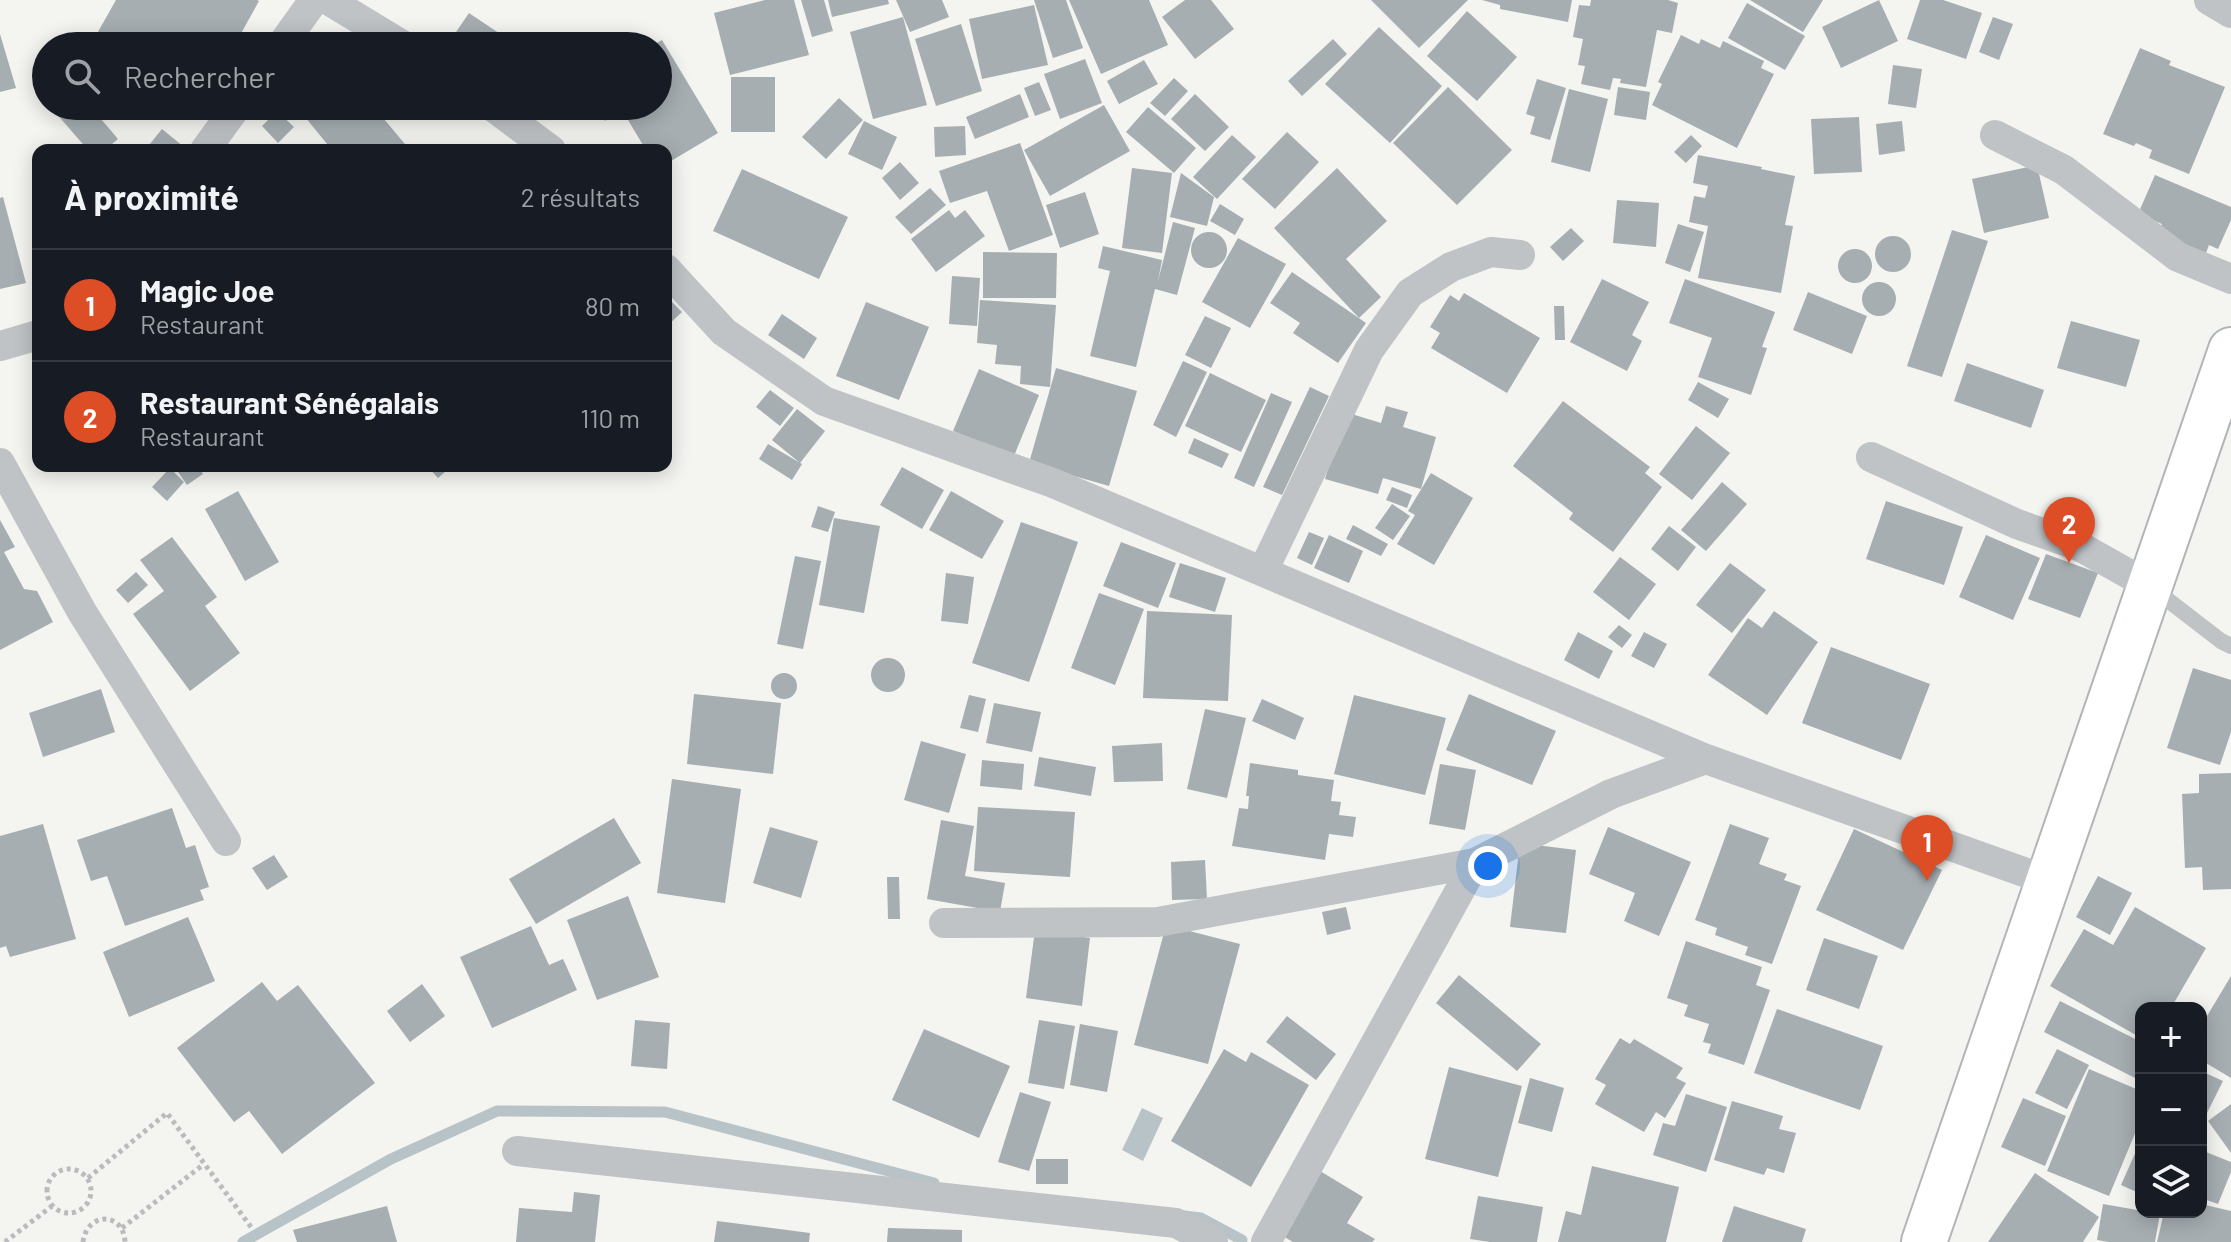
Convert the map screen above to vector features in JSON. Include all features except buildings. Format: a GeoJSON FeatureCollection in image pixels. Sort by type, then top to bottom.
{"type":"FeatureCollection","features":[{"type":"Feature","properties":{"kind":"main road"},"geometry":{"type":"LineString","coordinates":[[1924,1242],[2231,350]]}},
{"type":"Feature","properties":{"kind":"street"},"geometry":{"type":"LineString","coordinates":[[291,32],[314,0]]}},
{"type":"Feature","properties":{"kind":"street"},"geometry":{"type":"LineString","coordinates":[[328,0],[381,32]]}},
{"type":"Feature","properties":{"kind":"street"},"geometry":{"type":"LineString","coordinates":[[2209,0],[2231,13]]}},
{"type":"Feature","properties":{"kind":"street"},"geometry":{"type":"LineString","coordinates":[[209,144],[227,120]]}},
{"type":"Feature","properties":{"kind":"street"},"geometry":{"type":"LineString","coordinates":[[511,120],[543,144]]}},
{"type":"Feature","properties":{"kind":"street"},"geometry":{"type":"LineString","coordinates":[[1995,135],[2064,170],[2178,257],[2231,279]]}},
{"type":"Feature","properties":{"kind":"street"},"geometry":{"type":"LineString","coordinates":[[1263,571],[1369,350],[1410,293],[1451,267],[1491,252],[1520,255]]}},
{"type":"Feature","properties":{"kind":"street"},"geometry":{"type":"LineString","coordinates":[[672,276],[724,332],[824,401],[1053,483],[1706,759],[2049,881]]}},
{"type":"Feature","properties":{"kind":"street"},"geometry":{"type":"LineString","coordinates":[[0,346],[32,337]]}},
{"type":"Feature","properties":{"kind":"street"},"geometry":{"type":"LineString","coordinates":[[1871,457],[2017,524],[2079,546],[2150,586]]}},
{"type":"Feature","properties":{"kind":"street"},"geometry":{"type":"LineString","coordinates":[[0,463],[82,612],[226,841]]}},
{"type":"Feature","properties":{"kind":"street"},"geometry":{"type":"LineString","coordinates":[[944,923],[1158,922],[1475,863],[1611,794],[1706,759]]}},
{"type":"Feature","properties":{"kind":"street"},"geometry":{"type":"LineString","coordinates":[[1266,1242],[1475,863]]}},
{"type":"Feature","properties":{"kind":"street"},"geometry":{"type":"LineString","coordinates":[[517,1151],[1176,1223],[1213,1242]]}},
{"type":"Feature","properties":{"kind":"lane"},"geometry":{"type":"LineString","coordinates":[[2150,586],[2231,646]]}},
{"type":"Feature","properties":{"kind":"path"},"geometry":{"type":"LineString","coordinates":[[88,1178],[167,1113],[251,1227]]}},
{"type":"Feature","properties":{"kind":"path"},"geometry":{"type":"LineString","coordinates":[[122,1228],[204,1164]]}},
{"type":"Feature","properties":{"kind":"path"},"geometry":{"type":"LineString","coordinates":[[67,1169],[79,1171],[88,1178],[92,1191],[88,1204],[77,1213],[64,1213],[52,1206],[47,1198],[47,1189],[57,1173],[67,1169]]}},
{"type":"Feature","properties":{"kind":"path"},"geometry":{"type":"LineString","coordinates":[[5,1242],[52,1206]]}},
{"type":"Feature","properties":{"kind":"path"},"geometry":{"type":"LineString","coordinates":[[83,1242],[84,1231],[102,1218],[113,1220],[122,1228],[125,1242]]}},
{"type":"Feature","properties":{"kind":"shaded area"},"geometry":{"type":"Polygon","coordinates":[[[1142,1108],[1163,1118],[1143,1161],[1122,1150],[1142,1108]]]}},
{"type":"Feature","properties":{"kind":"waterway"},"geometry":{"type":"LineString","coordinates":[[243,1242],[391,1159],[497,1111],[665,1112],[934,1183]]}},
{"type":"Feature","properties":{"kind":"waterway"},"geometry":{"type":"LineString","coordinates":[[1184,1216],[1201,1218],[1242,1240]]}},
{"type":"Feature","properties":{"kind":"place","name":"Restaurant Sénégalais"},"geometry":{"type":"Point","coordinates":[2069,563]}},
{"type":"Feature","properties":{"kind":"place","name":"Magic Joe"},"geometry":{"type":"Point","coordinates":[1927,881]}}]}
